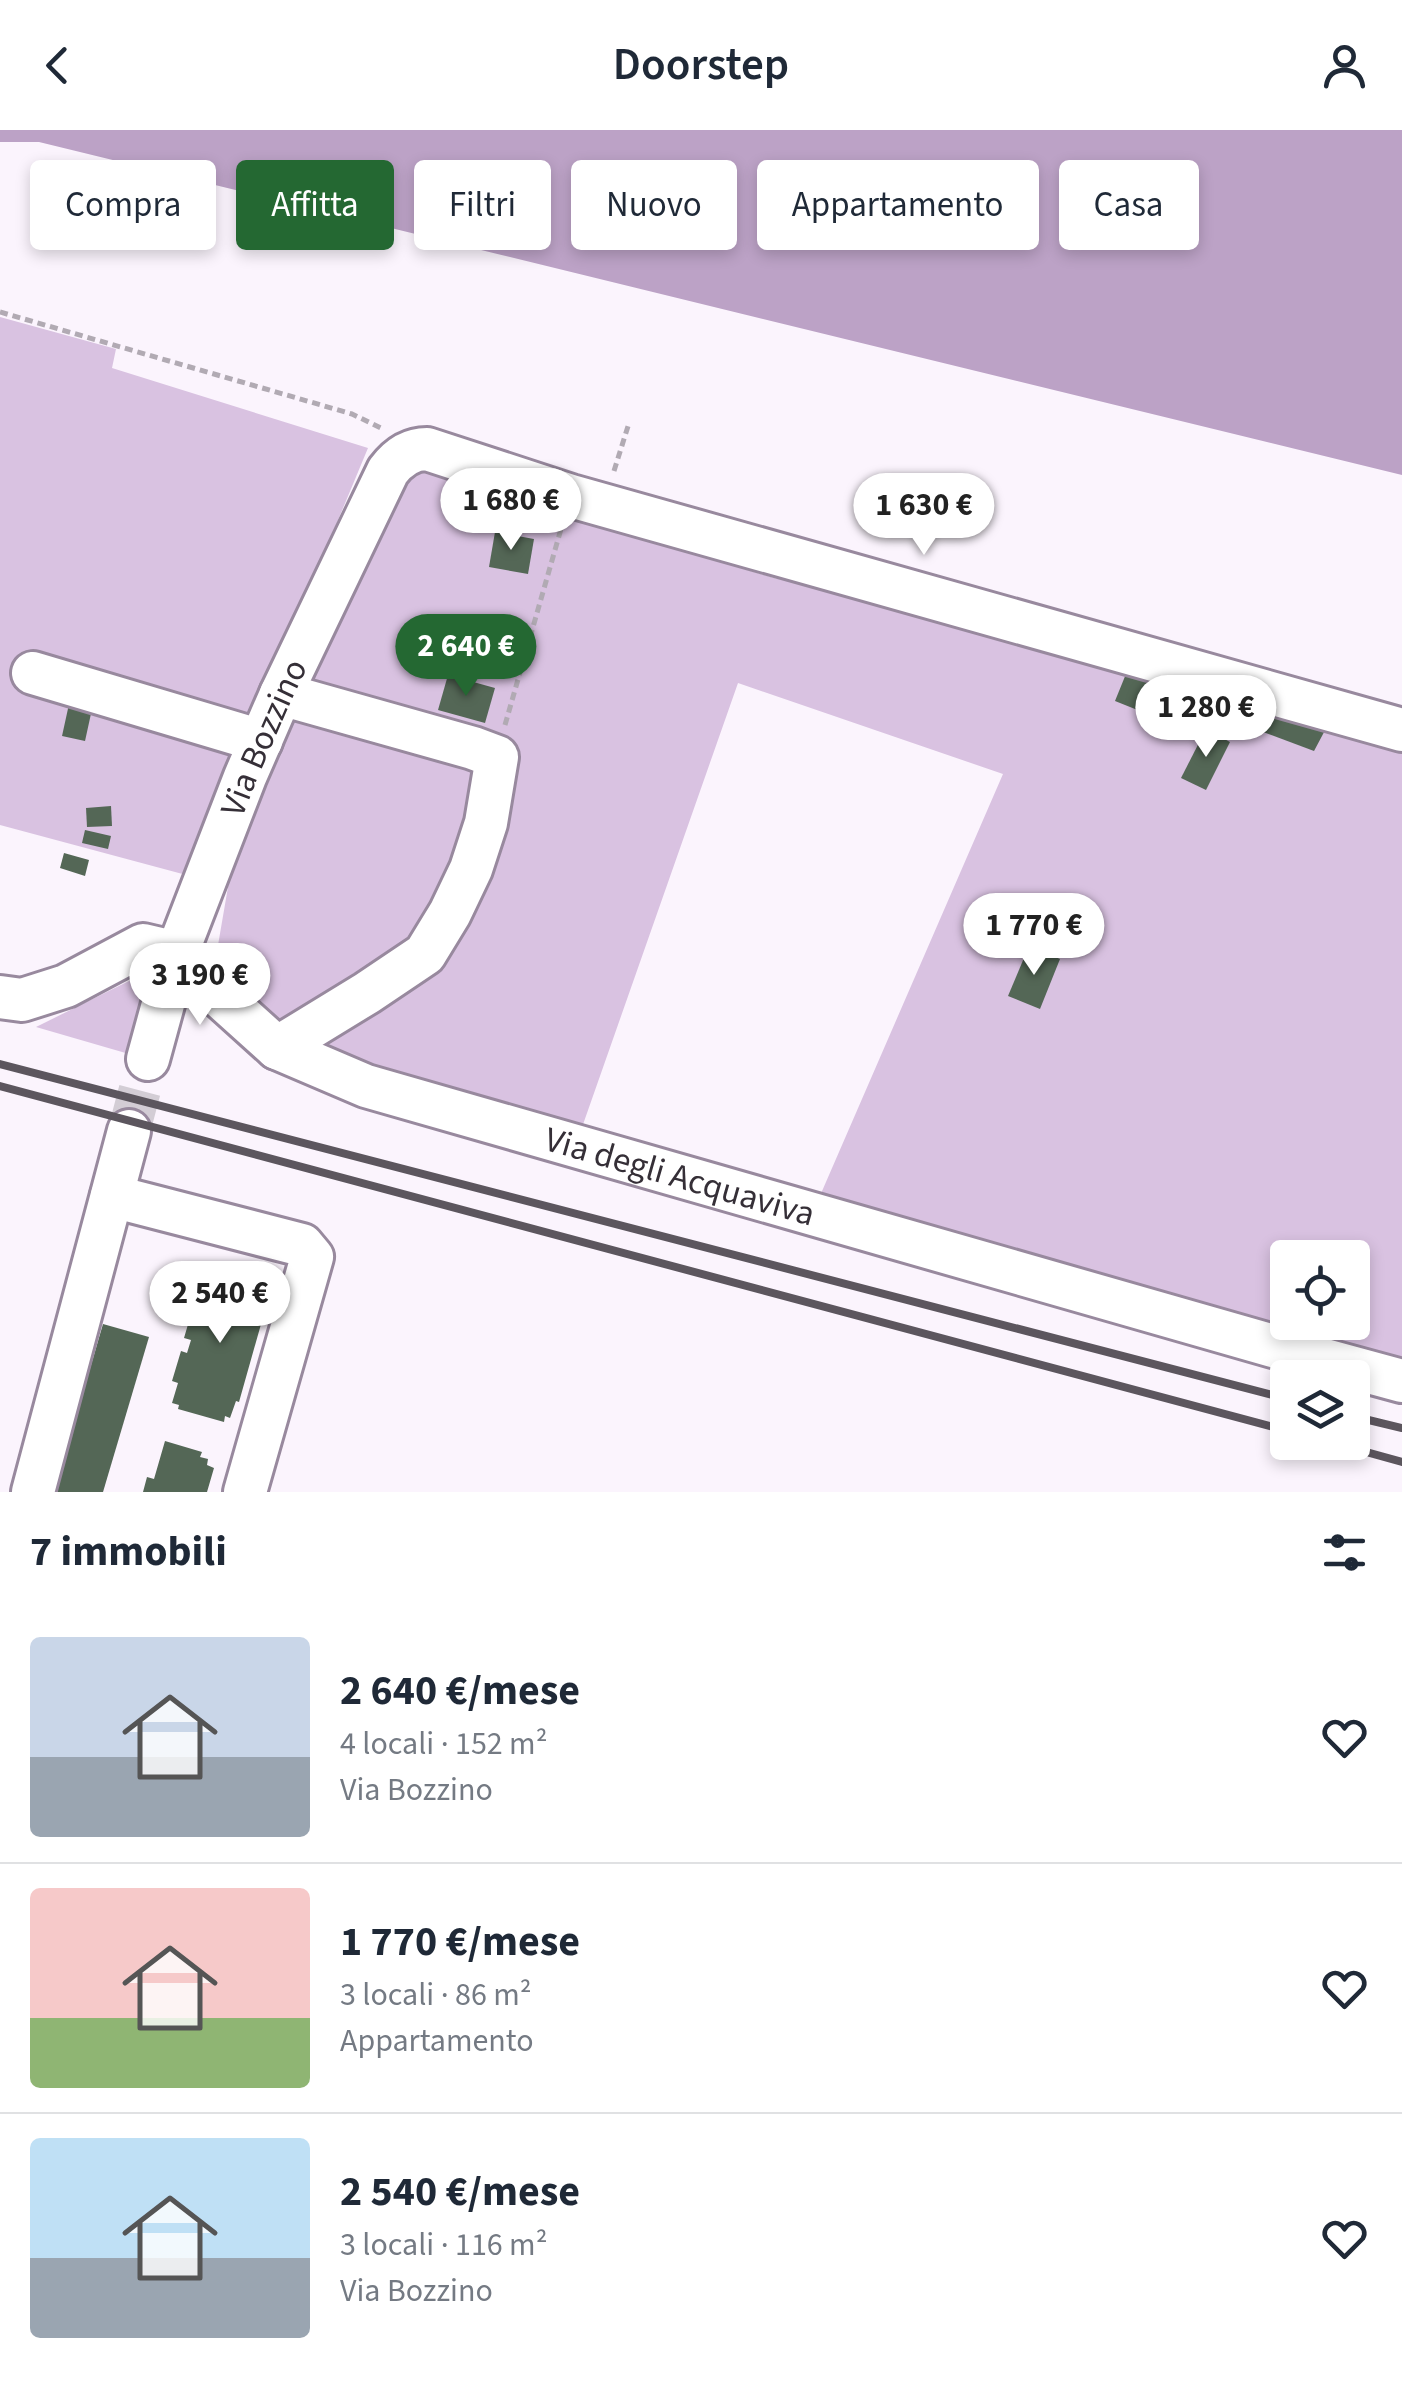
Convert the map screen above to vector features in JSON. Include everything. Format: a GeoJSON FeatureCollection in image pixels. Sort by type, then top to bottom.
{"type":"FeatureCollection","features":[{"type":"Feature","properties":{"kind":"street","name":"Via Bozzino"},"geometry":{"type":"LineString","coordinates":[[148,1059],[176,954],[281,694],[388,471],[395,462],[417,452]]}},
{"type":"Feature","properties":{"kind":"street"},"geometry":{"type":"LineString","coordinates":[[417,452],[1402,730]]}},
{"type":"Feature","properties":{"kind":"street"},"geometry":{"type":"LineString","coordinates":[[33,673],[261,741]]}},
{"type":"Feature","properties":{"kind":"street"},"geometry":{"type":"LineString","coordinates":[[277,1048],[425,954],[471,869],[486,823],[497,757],[281,694]]}},
{"type":"Feature","properties":{"kind":"street"},"geometry":{"type":"LineString","coordinates":[[0,997],[22,1000],[66,986],[143,945],[176,954]]}},
{"type":"Feature","properties":{"kind":"street","name":"Via degli Acquaviva"},"geometry":{"type":"LineString","coordinates":[[176,954],[277,1048],[366,1086],[1402,1381]]}},
{"type":"Feature","properties":{"kind":"street"},"geometry":{"type":"LineString","coordinates":[[33,1492],[129,1131]]}},
{"type":"Feature","properties":{"kind":"street"},"geometry":{"type":"LineString","coordinates":[[112,1196],[302,1245],[312,1257],[244,1492]]}},
{"type":"Feature","properties":{"kind":"path"},"geometry":{"type":"LineString","coordinates":[[0,312],[352,414],[400,436],[417,452]]}},
{"type":"Feature","properties":{"kind":"path"},"geometry":{"type":"LineString","coordinates":[[614,470],[629,423]]}},
{"type":"Feature","properties":{"kind":"path"},"geometry":{"type":"LineString","coordinates":[[497,757],[565,514]]}},
{"type":"Feature","properties":{"kind":"shaded area"},"geometry":{"type":"Polygon","coordinates":[[[0,130],[1402,130],[1402,475],[481,250],[551,250],[551,160],[414,160],[414,234],[394,229],[394,160],[236,160],[236,190],[216,185],[216,160],[113,160],[39,142],[0,142],[0,130]]]}},
{"type":"Feature","properties":{"kind":"shaded area"},"geometry":{"type":"Polygon","coordinates":[[[0,317],[116,349],[112,368],[368,448],[190,876],[0,825],[0,317]]]}},
{"type":"Feature","properties":{"kind":"shaded area"},"geometry":{"type":"Polygon","coordinates":[[[423,460],[565,514],[774,578],[1064,638],[1402,736],[1402,1361],[1323,1340],[1370,1340],[1370,1240],[1270,1240],[1270,1326],[816,1205],[1003,774],[738,683],[580,1133],[436,1094],[279,1031],[217,951],[239,823],[400,479],[423,460]]]}},
{"type":"Feature","properties":{"kind":"shaded area"},"geometry":{"type":"Polygon","coordinates":[[[131,980],[147,988],[129,1054],[36,1027],[131,980]]]}},
{"type":"Feature","properties":{"kind":"building"},"geometry":{"type":"Polygon","coordinates":[[[495,532],[534,539],[528,574],[489,567],[495,532]]]}},
{"type":"Feature","properties":{"kind":"building"},"geometry":{"type":"Polygon","coordinates":[[[1130,664],[1205,694],[1190,731],[1115,701],[1130,664]]]}},
{"type":"Feature","properties":{"kind":"building"},"geometry":{"type":"Polygon","coordinates":[[[448,675],[495,688],[485,723],[438,710],[448,675]]]}},
{"type":"Feature","properties":{"kind":"building"},"geometry":{"type":"Polygon","coordinates":[[[1276,701],[1331,719],[1314,751],[1263,732],[1276,701]]]}},
{"type":"Feature","properties":{"kind":"building"},"geometry":{"type":"Polygon","coordinates":[[[69,704],[92,709],[85,741],[62,736],[69,704]]]}},
{"type":"Feature","properties":{"kind":"building"},"geometry":{"type":"Polygon","coordinates":[[[1206,729],[1230,742],[1206,790],[1181,778],[1206,729]]]}},
{"type":"Feature","properties":{"kind":"building"},"geometry":{"type":"Polygon","coordinates":[[[111,806],[112,826],[87,827],[86,808],[111,806]]]}},
{"type":"Feature","properties":{"kind":"building"},"geometry":{"type":"Polygon","coordinates":[[[85,830],[111,836],[108,849],[82,843],[85,830]]]}},
{"type":"Feature","properties":{"kind":"building"},"geometry":{"type":"Polygon","coordinates":[[[64,853],[89,860],[85,876],[60,868],[64,853]]]}},
{"type":"Feature","properties":{"kind":"building"},"geometry":{"type":"Polygon","coordinates":[[[1029,946],[1060,959],[1040,1009],[1008,996],[1029,946]]]}},
{"type":"Feature","properties":{"kind":"building"},"geometry":{"type":"Polygon","coordinates":[[[223,1266],[266,1277],[258,1309],[265,1310],[239,1402],[224,1422],[178,1409],[179,1405],[172,1403],[178,1383],[172,1381],[181,1351],[187,1353],[191,1340],[184,1338],[194,1304],[201,1307],[204,1294],[214,1296],[223,1266]]]}},
{"type":"Feature","properties":{"kind":"building"},"geometry":{"type":"Polygon","coordinates":[[[103,1324],[149,1337],[103,1492],[54,1492],[103,1324]]]}},
{"type":"Feature","properties":{"kind":"building"},"geometry":{"type":"Polygon","coordinates":[[[165,1441],[202,1452],[200,1457],[208,1459],[207,1465],[214,1468],[207,1492],[143,1492],[147,1477],[154,1479],[165,1441]]]}},
{"type":"Feature","properties":{"kind":"tunnel"},"geometry":{"type":"LineString","coordinates":[[129,1131],[148,1059]]}},
{"type":"Feature","properties":{"kind":"railway"},"geometry":{"type":"LineString","coordinates":[[0,1064],[1270,1394]]}},
{"type":"Feature","properties":{"kind":"railway"},"geometry":{"type":"LineString","coordinates":[[0,1086],[1270,1426]]}},
{"type":"Feature","properties":{"kind":"railway"},"geometry":{"type":"LineString","coordinates":[[1370,1420],[1402,1428]]}},
{"type":"Feature","properties":{"kind":"railway"},"geometry":{"type":"LineString","coordinates":[[1370,1453],[1402,1462]]}}]}
